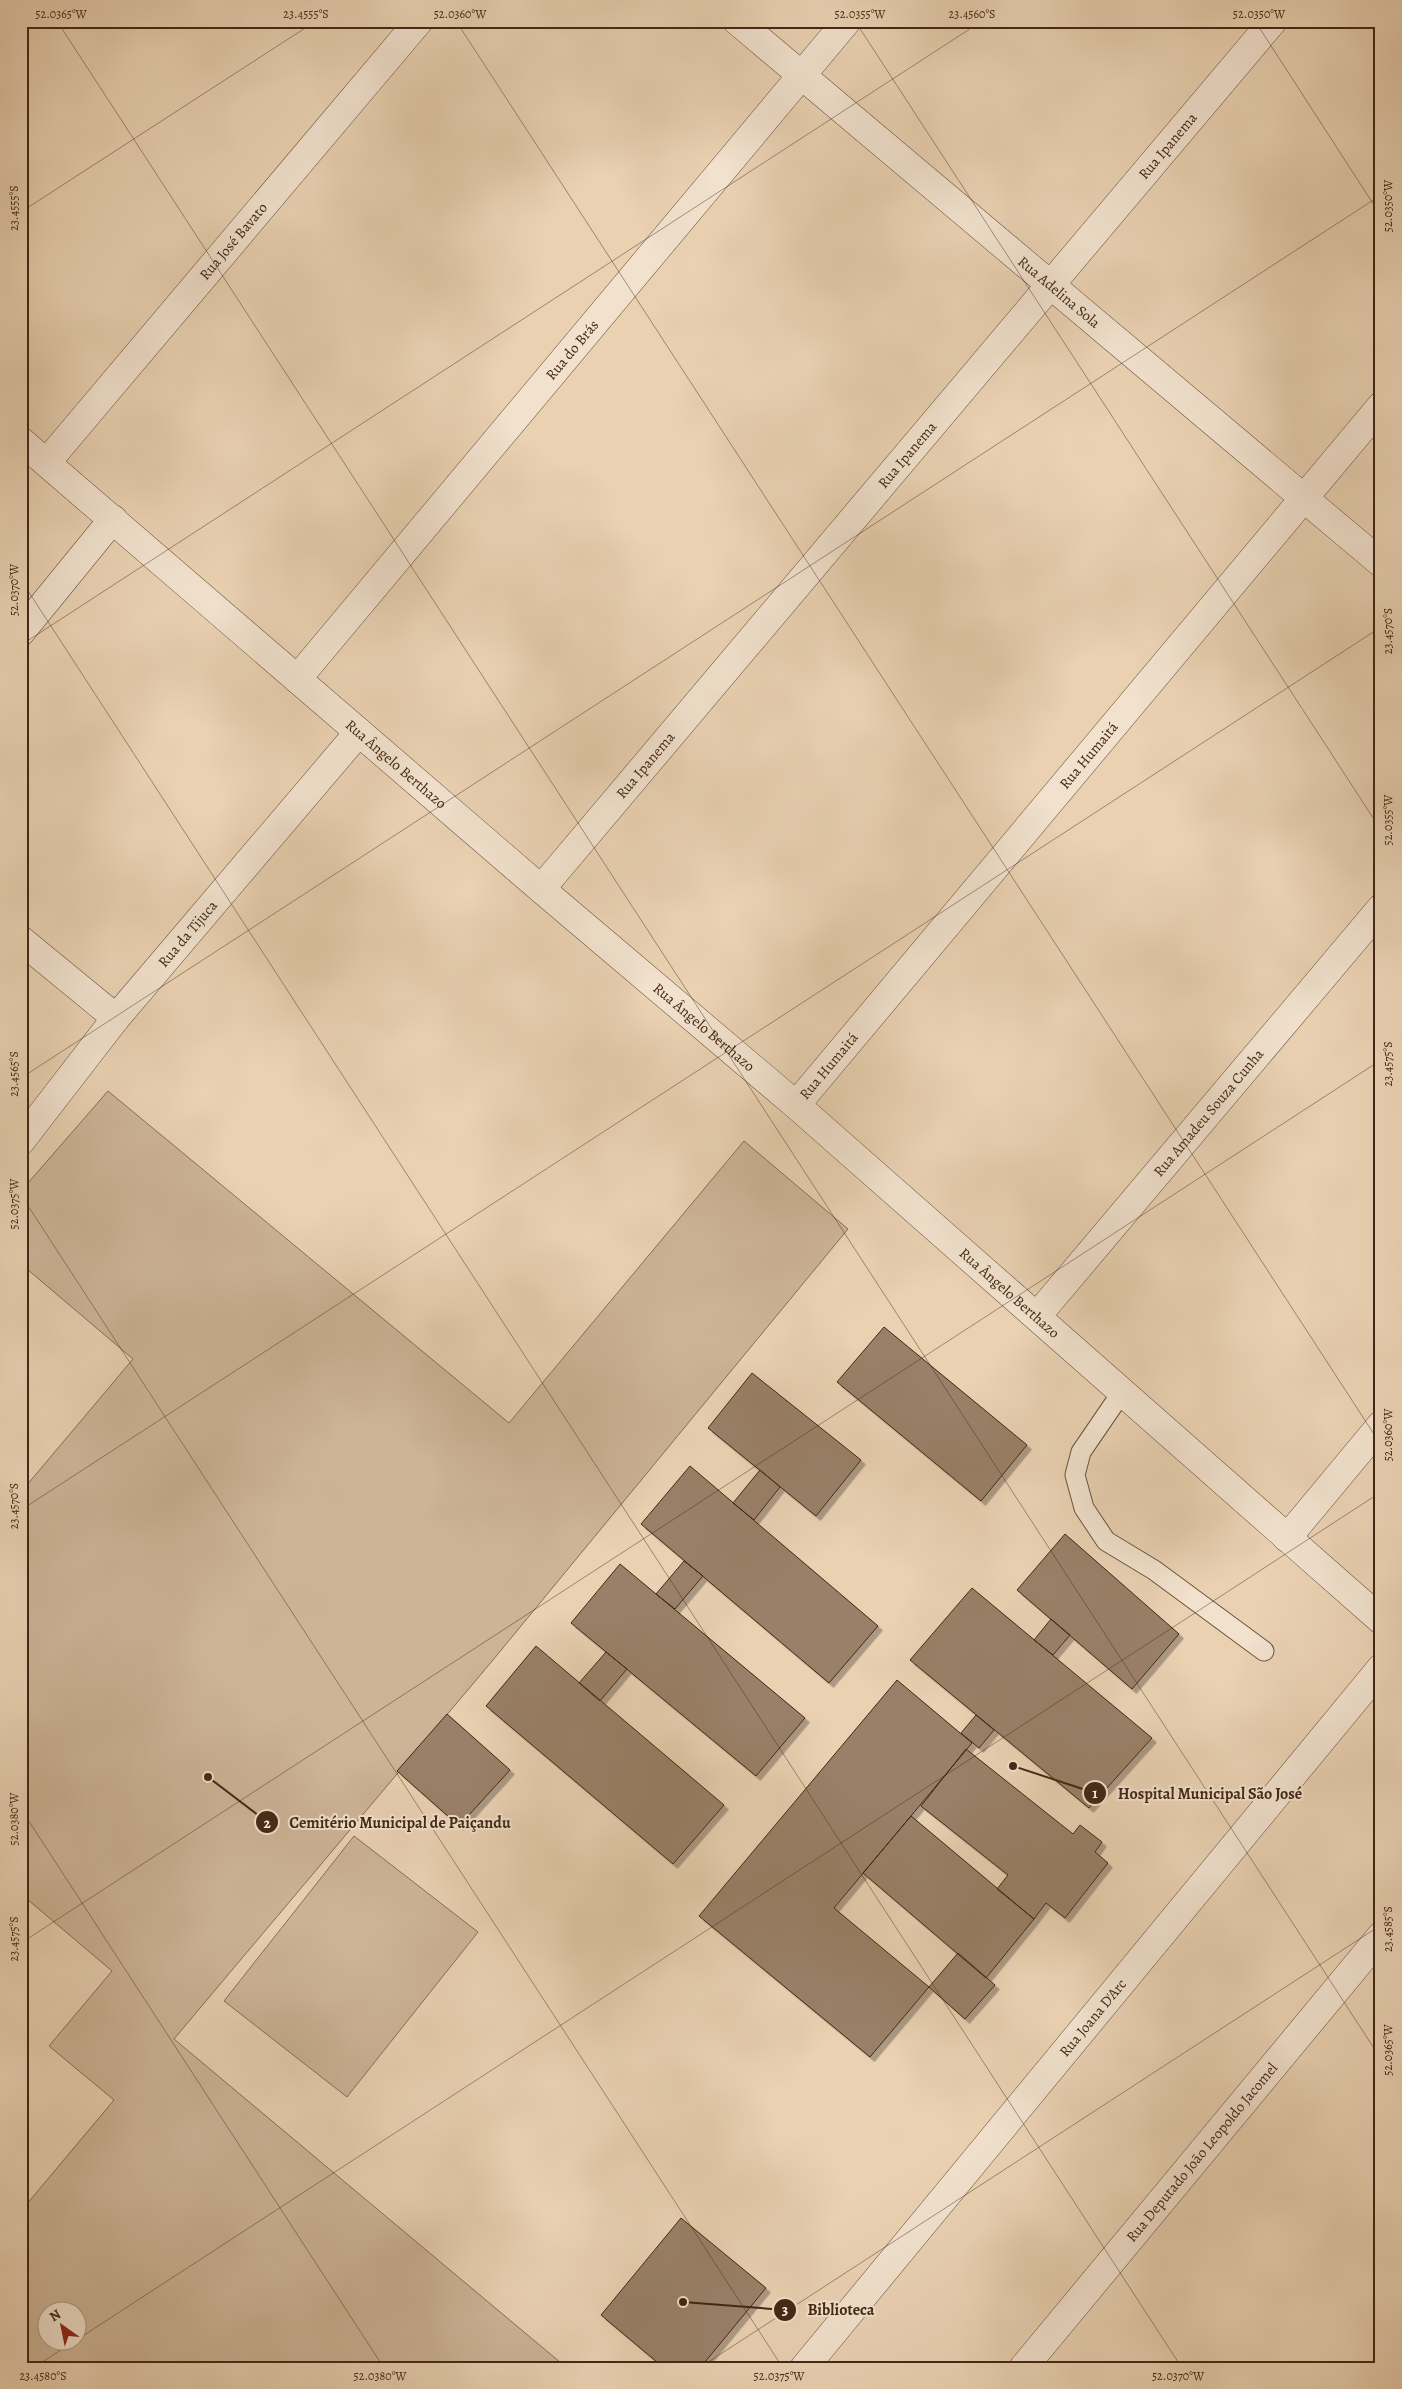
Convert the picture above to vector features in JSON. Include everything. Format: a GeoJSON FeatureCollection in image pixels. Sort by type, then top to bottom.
{"type":"FeatureCollection","features":[{"type":"Feature","properties":{"kind":"street","name":"Rua José Bavato"},"geometry":{"type":"LineString","coordinates":[[47,462],[419,21]]}},
{"type":"Feature","properties":{"kind":"street","name":"Rua Adelina Sola"},"geometry":{"type":"LineString","coordinates":[[737,21],[1381,563]]}},
{"type":"Feature","properties":{"kind":"street","name":"Rua do Brás"},"geometry":{"type":"LineString","coordinates":[[297,680],[848,21]]}},
{"type":"Feature","properties":{"kind":"street","name":"Rua Ipanema"},"geometry":{"type":"LineString","coordinates":[[541,890],[1052,286],[1273,21]]}},
{"type":"Feature","properties":{"kind":"street","name":"Rua Humaitá"},"geometry":{"type":"LineString","coordinates":[[796,1105],[1381,406]]}},
{"type":"Feature","properties":{"kind":"street","name":"Rua Ângelo Berthazo"},"geometry":{"type":"LineString","coordinates":[[21,441],[541,890],[796,1105],[1381,1620]]}},
{"type":"Feature","properties":{"kind":"street"},"geometry":{"type":"LineString","coordinates":[[21,632],[113,519]]}},
{"type":"Feature","properties":{"kind":"street","name":"Rua da Tijuca"},"geometry":{"type":"LineString","coordinates":[[21,1141],[116,1018],[359,732]]}},
{"type":"Feature","properties":{"kind":"street","name":"Rua Amadeu Souza Cunha"},"geometry":{"type":"LineString","coordinates":[[1037,1316],[1381,908]]}},
{"type":"Feature","properties":{"kind":"street"},"geometry":{"type":"LineString","coordinates":[[21,940],[116,1018]]}},
{"type":"Feature","properties":{"kind":"street"},"geometry":{"type":"LineString","coordinates":[[1287,1538],[1381,1425]]}},
{"type":"Feature","properties":{"kind":"street","name":"Rua Joana D'Arc"},"geometry":{"type":"LineString","coordinates":[[804,2368],[1381,1668]]}},
{"type":"Feature","properties":{"kind":"street","name":"Rua Deputado João Leopoldo Jacomel"},"geometry":{"type":"LineString","coordinates":[[1023,2368],[1381,1936]]}},
{"type":"Feature","properties":{"kind":"lane"},"geometry":{"type":"LineString","coordinates":[[1122,1392],[1081,1452],[1075,1474],[1084,1508],[1106,1541],[1154,1570],[1264,1651]]}},
{"type":"Feature","properties":{"kind":"shaded area"},"geometry":{"type":"Polygon","coordinates":[[[108,1091],[509,1423],[744,1141],[848,1229],[493,1660],[174,2039],[567,2368],[21,2368],[21,2211],[114,2100],[49,2046],[112,1971],[21,1894],[21,1492],[133,1359],[21,1264],[21,1191],[108,1091]]]}},
{"type":"Feature","properties":{"kind":"shaded area"},"geometry":{"type":"Polygon","coordinates":[[[354,1836],[478,1932],[347,2097],[224,2001],[354,1836]]]}},
{"type":"Feature","properties":{"kind":"building"},"geometry":{"type":"Polygon","coordinates":[[[884,1327],[1027,1445],[981,1501],[837,1382],[884,1327]]]}},
{"type":"Feature","properties":{"kind":"building"},"geometry":{"type":"Polygon","coordinates":[[[752,1373],[861,1460],[816,1516],[708,1428],[752,1373]]]}},
{"type":"Feature","properties":{"kind":"building"},"geometry":{"type":"Polygon","coordinates":[[[690,1466],[878,1626],[829,1683],[641,1524],[690,1466]]]}},
{"type":"Feature","properties":{"kind":"building"},"geometry":{"type":"Polygon","coordinates":[[[760,1470],[780,1487],[754,1520],[733,1503],[760,1470]]]}},
{"type":"Feature","properties":{"kind":"building"},"geometry":{"type":"Polygon","coordinates":[[[1065,1534],[1179,1634],[1132,1689],[1017,1590],[1065,1534]]]}},
{"type":"Feature","properties":{"kind":"building"},"geometry":{"type":"Polygon","coordinates":[[[684,1561],[703,1576],[675,1609],[656,1594],[684,1561]]]}},
{"type":"Feature","properties":{"kind":"building"},"geometry":{"type":"Polygon","coordinates":[[[620,1564],[805,1718],[756,1776],[571,1623],[620,1564]]]}},
{"type":"Feature","properties":{"kind":"building"},"geometry":{"type":"Polygon","coordinates":[[[972,1588],[1152,1738],[1089,1808],[910,1660],[972,1588]]]}},
{"type":"Feature","properties":{"kind":"building"},"geometry":{"type":"Polygon","coordinates":[[[1051,1619],[1070,1635],[1053,1655],[1034,1640],[1051,1619]]]}},
{"type":"Feature","properties":{"kind":"building"},"geometry":{"type":"Polygon","coordinates":[[[536,1646],[724,1805],[673,1864],[486,1706],[536,1646]]]}},
{"type":"Feature","properties":{"kind":"building"},"geometry":{"type":"Polygon","coordinates":[[[606,1652],[627,1669],[600,1701],[579,1683],[606,1652]]]}},
{"type":"Feature","properties":{"kind":"building"},"geometry":{"type":"Polygon","coordinates":[[[897,1680],[972,1743],[834,1908],[929,1987],[870,2057],[699,1916],[897,1680]]]}},
{"type":"Feature","properties":{"kind":"building"},"geometry":{"type":"Polygon","coordinates":[[[447,1714],[510,1770],[459,1826],[397,1771],[447,1714]]]}},
{"type":"Feature","properties":{"kind":"building"},"geometry":{"type":"Polygon","coordinates":[[[976,1715],[994,1730],[979,1748],[961,1733],[976,1715]]]}},
{"type":"Feature","properties":{"kind":"building"},"geometry":{"type":"Polygon","coordinates":[[[966,1749],[1073,1834],[1080,1825],[1102,1842],[1095,1852],[1108,1863],[1065,1918],[1046,1903],[1034,1919],[997,1889],[1008,1875],[921,1806],[966,1749]]]}},
{"type":"Feature","properties":{"kind":"building"},"geometry":{"type":"Polygon","coordinates":[[[911,1816],[1034,1919],[986,1978],[863,1873],[911,1816]]]}},
{"type":"Feature","properties":{"kind":"building"},"geometry":{"type":"Polygon","coordinates":[[[958,1953],[995,1985],[965,2019],[929,1987],[958,1953]]]}},
{"type":"Feature","properties":{"kind":"building"},"geometry":{"type":"Polygon","coordinates":[[[681,2218],[766,2288],[700,2368],[664,2368],[601,2315],[681,2218]]]}},
{"type":"Feature","properties":{"kind":"place","name":"Hospital Municipal São José"},"geometry":{"type":"Point","coordinates":[1013,1766]}},
{"type":"Feature","properties":{"kind":"place","name":"Cemitério Municipal de Paiçandu"},"geometry":{"type":"Point","coordinates":[208,1777]}},
{"type":"Feature","properties":{"kind":"place","name":"Biblioteca"},"geometry":{"type":"Point","coordinates":[683,2302]}}]}
